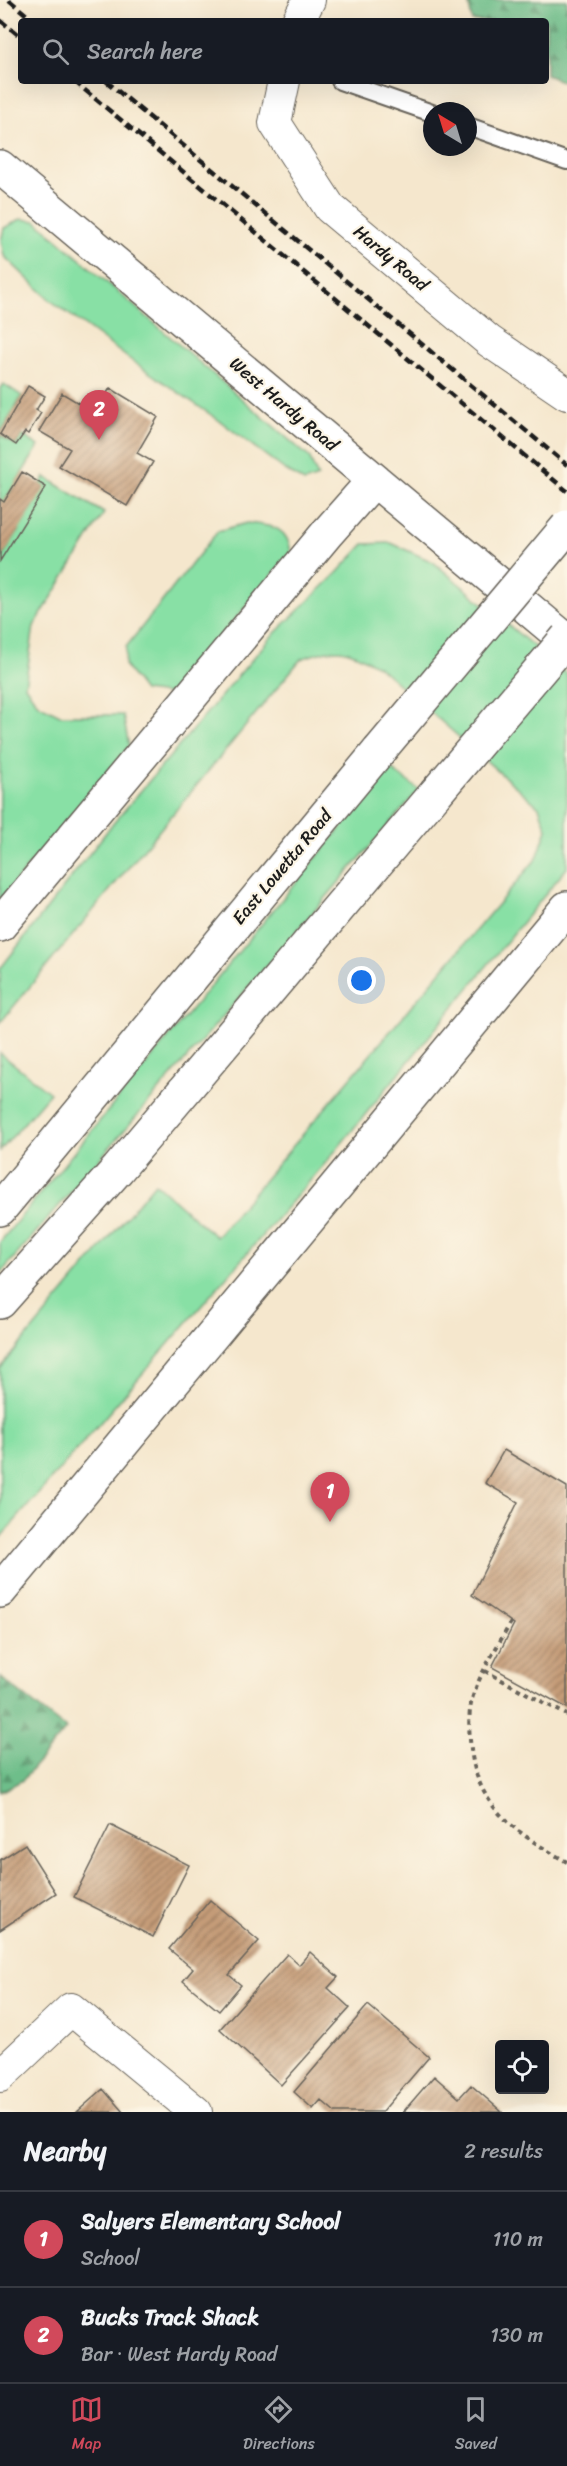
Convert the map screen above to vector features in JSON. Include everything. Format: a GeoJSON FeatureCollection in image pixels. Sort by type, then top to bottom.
{"type":"FeatureCollection","features":[{"type":"Feature","properties":{"kind":"main road","name":"West Hardy Road"},"geometry":{"type":"LineString","coordinates":[[0,167],[567,640]]}},
{"type":"Feature","properties":{"kind":"main road"},"geometry":{"type":"LineString","coordinates":[[0,925],[374,480]]}},
{"type":"Feature","properties":{"kind":"main road","name":"East Louetta Road"},"geometry":{"type":"LineString","coordinates":[[0,1209],[379,750],[567,527]]}},
{"type":"Feature","properties":{"kind":"main road"},"geometry":{"type":"LineString","coordinates":[[0,1302],[118,1169],[567,640]]}},
{"type":"Feature","properties":{"kind":"main road"},"geometry":{"type":"LineString","coordinates":[[0,1591],[567,908]]}},
{"type":"Feature","properties":{"kind":"street"},"geometry":{"type":"LineString","coordinates":[[300,18],[309,0]]}},
{"type":"Feature","properties":{"kind":"street","name":"Hardy Road"},"geometry":{"type":"LineString","coordinates":[[283,84],[275,123],[330,208],[489,341],[567,394]]}},
{"type":"Feature","properties":{"kind":"street"},"geometry":{"type":"LineString","coordinates":[[0,2076],[71,2009],[196,2112]]}},
{"type":"Feature","properties":{"kind":"lane"},"geometry":{"type":"LineString","coordinates":[[349,84],[423,110]]}},
{"type":"Feature","properties":{"kind":"lane"},"geometry":{"type":"LineString","coordinates":[[477,129],[567,160]]}},
{"type":"Feature","properties":{"kind":"path"},"geometry":{"type":"LineString","coordinates":[[511,1622],[472,1701],[469,1733],[472,1761],[480,1786],[490,1804],[508,1824],[567,1862]]}},
{"type":"Feature","properties":{"kind":"path"},"geometry":{"type":"LineString","coordinates":[[485,1671],[567,1715]]}},
{"type":"Feature","properties":{"kind":"green space"},"geometry":{"type":"Polygon","coordinates":[[[468,0],[567,0],[567,81],[549,76],[549,18],[471,18],[468,0]]]}},
{"type":"Feature","properties":{"kind":"green space"},"geometry":{"type":"Polygon","coordinates":[[[21,219],[36,221],[309,457],[318,477],[304,482],[285,470],[50,300],[4,256],[1,241],[4,228],[21,219]]]}},
{"type":"Feature","properties":{"kind":"green space"},"geometry":{"type":"Polygon","coordinates":[[[4,384],[22,396],[0,434],[0,388],[4,384]]]}},
{"type":"Feature","properties":{"kind":"green space"},"geometry":{"type":"Polygon","coordinates":[[[0,435],[16,445],[22,435],[39,446],[4,502],[0,499],[0,435]]]}},
{"type":"Feature","properties":{"kind":"green space"},"geometry":{"type":"Polygon","coordinates":[[[45,477],[104,513],[34,626],[25,686],[38,704],[60,715],[123,715],[129,746],[0,900],[0,561],[45,487],[41,484],[45,477]]]}},
{"type":"Feature","properties":{"kind":"green space"},"geometry":{"type":"Polygon","coordinates":[[[247,523],[270,526],[282,532],[291,553],[177,688],[167,694],[144,691],[125,666],[126,647],[218,531],[247,523]]]}},
{"type":"Feature","properties":{"kind":"green space"},"geometry":{"type":"Polygon","coordinates":[[[391,543],[433,562],[567,674],[567,868],[328,1160],[0,1538],[0,1369],[155,1183],[216,1237],[537,858],[547,829],[539,807],[379,667],[358,655],[342,650],[314,655],[301,659],[0,1023],[0,969],[111,826],[271,637],[364,544],[391,543]]]}},
{"type":"Feature","properties":{"kind":"green space"},"geometry":{"type":"Polygon","coordinates":[[[390,768],[419,790],[0,1274],[0,1242],[390,768]]]}},
{"type":"Feature","properties":{"kind":"green space"},"geometry":{"type":"Polygon","coordinates":[[[0,1053],[50,1093],[0,1151],[0,1053]]]}},
{"type":"Feature","properties":{"kind":"green space"},"geometry":{"type":"Polygon","coordinates":[[[0,1677],[66,1729],[23,1780],[0,1792],[0,1677]]]}},
{"type":"Feature","properties":{"kind":"building"},"geometry":{"type":"Polygon","coordinates":[[[28,386],[45,396],[36,410],[41,413],[28,434],[25,432],[16,445],[0,434],[28,386]]]}},
{"type":"Feature","properties":{"kind":"building"},"geometry":{"type":"Polygon","coordinates":[[[110,388],[158,417],[137,453],[153,462],[127,506],[59,466],[70,449],[39,431],[62,393],[95,413],[110,388]]]}},
{"type":"Feature","properties":{"kind":"building"},"geometry":{"type":"Polygon","coordinates":[[[22,472],[46,487],[0,561],[0,499],[4,502],[22,472]]]}},
{"type":"Feature","properties":{"kind":"building"},"geometry":{"type":"Polygon","coordinates":[[[504,1450],[567,1487],[567,1708],[492,1667],[514,1624],[472,1595],[518,1502],[485,1483],[504,1450]]]}},
{"type":"Feature","properties":{"kind":"building"},"geometry":{"type":"Polygon","coordinates":[[[110,1825],[189,1865],[153,1937],[74,1897],[110,1825]]]}},
{"type":"Feature","properties":{"kind":"building"},"geometry":{"type":"Polygon","coordinates":[[[25,1844],[56,1893],[0,1930],[0,1860],[25,1844]]]}},
{"type":"Feature","properties":{"kind":"building"},"geometry":{"type":"Polygon","coordinates":[[[210,1900],[259,1941],[229,1975],[241,1985],[219,2011],[183,1981],[193,1969],[169,1949],[210,1900]]]}},
{"type":"Feature","properties":{"kind":"building"},"geometry":{"type":"Polygon","coordinates":[[[310,1952],[338,1977],[328,1988],[350,2008],[281,2085],[220,2029],[287,1954],[299,1965],[310,1952]]]}},
{"type":"Feature","properties":{"kind":"building"},"geometry":{"type":"Polygon","coordinates":[[[368,2005],[429,2057],[382,2112],[335,2112],[321,2100],[313,2109],[294,2092],[368,2005]]]}},
{"type":"Feature","properties":{"kind":"building"},"geometry":{"type":"Polygon","coordinates":[[[434,2076],[459,2098],[471,2085],[502,2112],[403,2112],[434,2076]]]}},
{"type":"Feature","properties":{"kind":"building"},"geometry":{"type":"Polygon","coordinates":[[[103,2089],[123,2112],[77,2112],[103,2089]]]}},
{"type":"Feature","properties":{"kind":"railway"},"geometry":{"type":"LineString","coordinates":[[9,0],[30,18]]}},
{"type":"Feature","properties":{"kind":"railway"},"geometry":{"type":"LineString","coordinates":[[0,20],[18,35]]}},
{"type":"Feature","properties":{"kind":"railway"},"geometry":{"type":"LineString","coordinates":[[78,84],[567,491]]}},
{"type":"Feature","properties":{"kind":"railway"},"geometry":{"type":"LineString","coordinates":[[110,84],[567,465]]}},
{"type":"Feature","properties":{"kind":"place","name":"Bucks Track Shack"},"geometry":{"type":"Point","coordinates":[99,440]}},
{"type":"Feature","properties":{"kind":"place","name":"Salyers Elementary School"},"geometry":{"type":"Point","coordinates":[330,1522]}}]}
